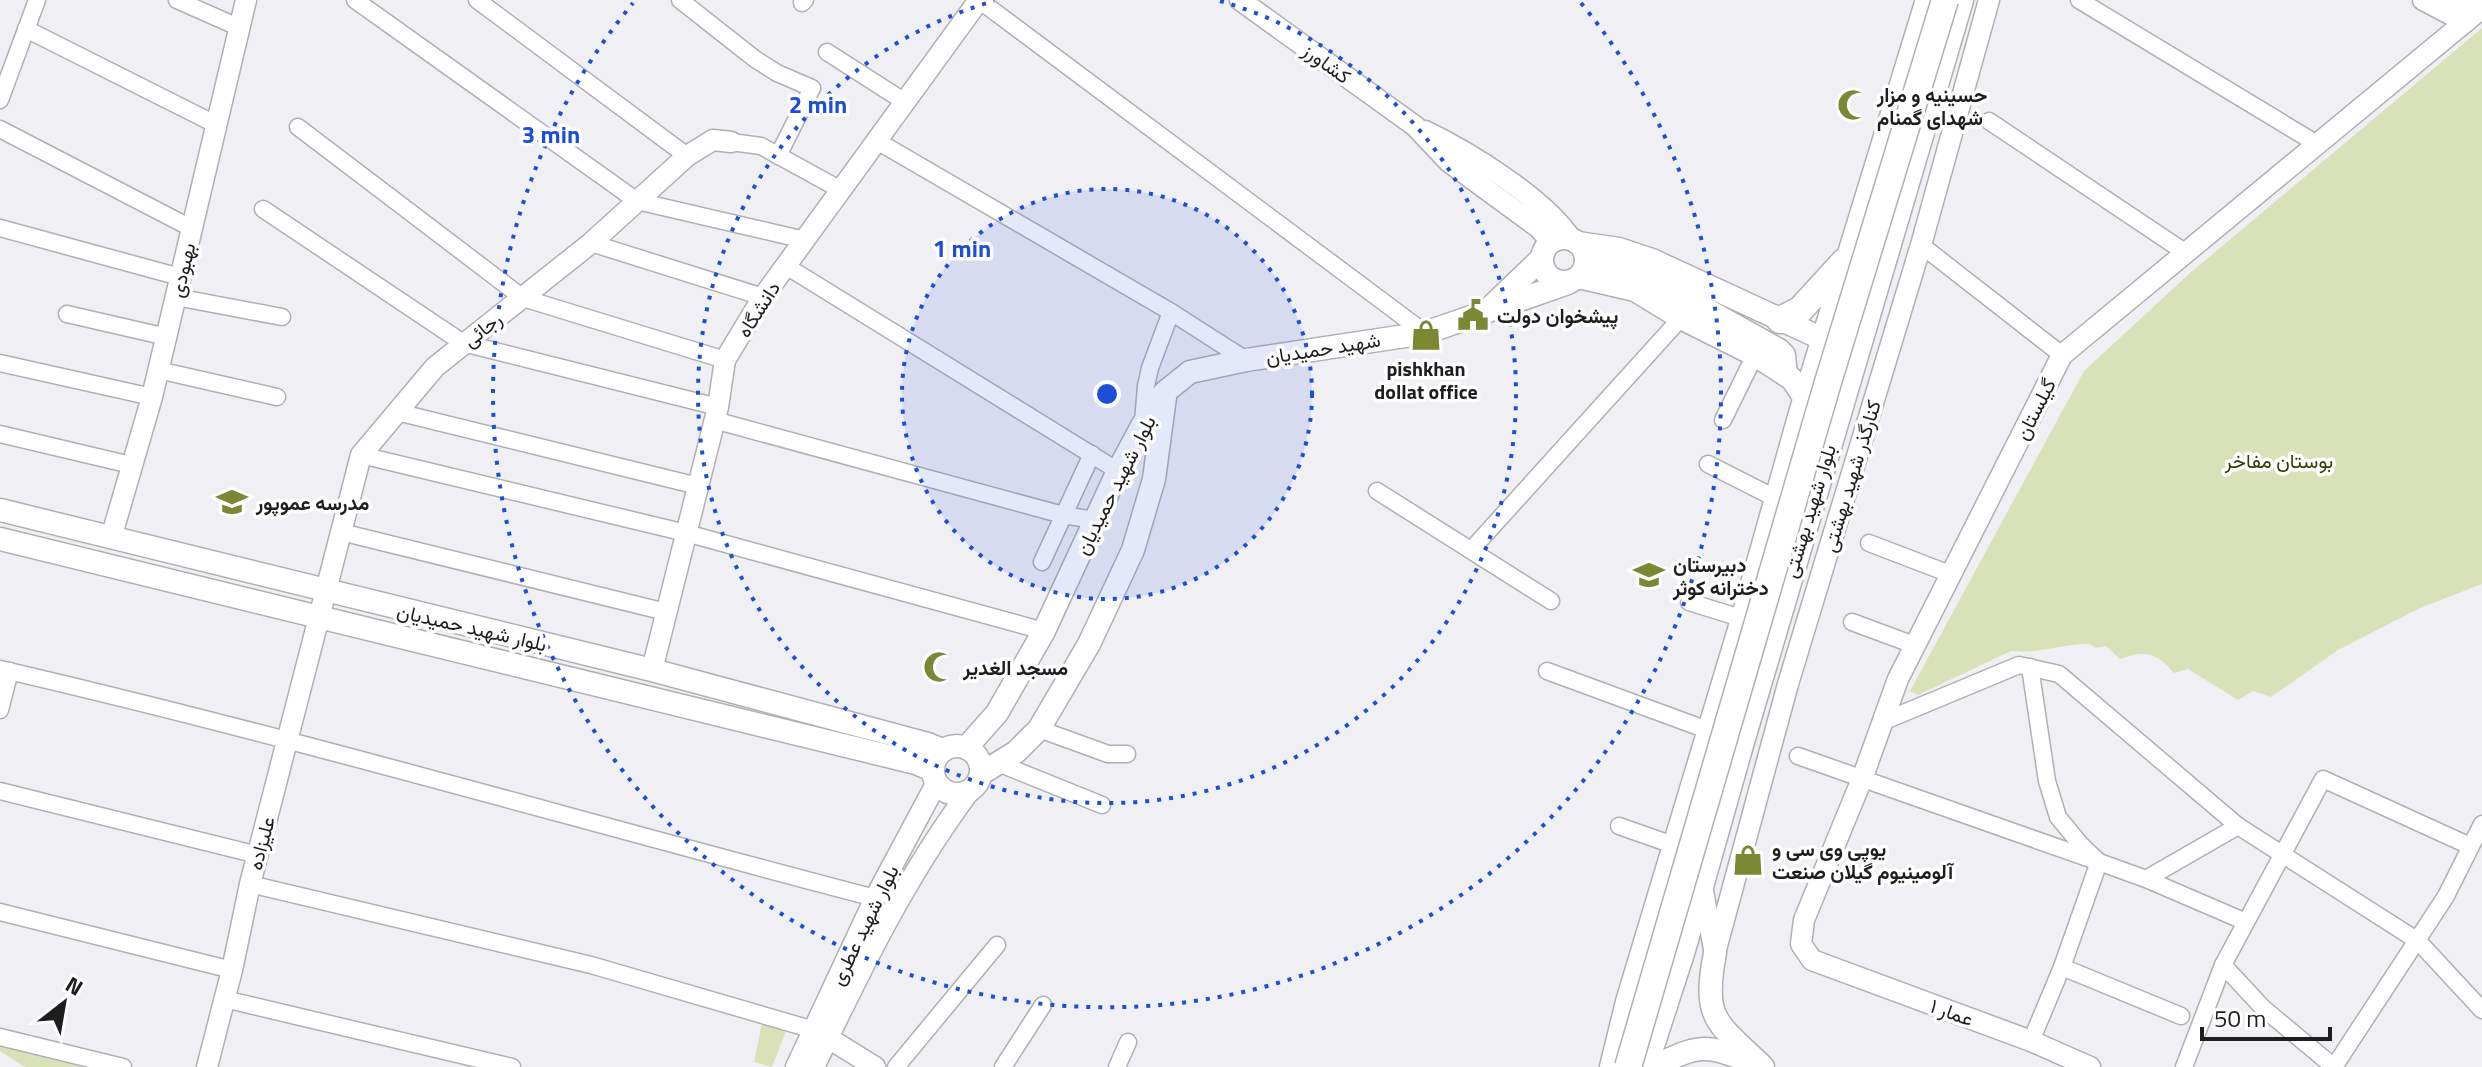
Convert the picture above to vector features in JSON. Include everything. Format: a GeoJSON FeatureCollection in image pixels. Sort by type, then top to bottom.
{"type":"FeatureCollection","features":[{"type":"Feature","properties":{"kind":"highway","name":"بلوار شهید بهشتی"},"geometry":{"type":"LineString","coordinates":[[1613,1067],[1629,1002],[1806,400],[1929,0]]}},
{"type":"Feature","properties":{"kind":"highway"},"geometry":{"type":"LineString","coordinates":[[1628,1067],[1828,382],[1945,0]]}},
{"type":"Feature","properties":{"kind":"highway","name":"بلوار شهید بهشتی"},"geometry":{"type":"LineString","coordinates":[[1644,1067],[1682,950],[1960,0]]}},
{"type":"Feature","properties":{"kind":"highway"},"geometry":{"type":"LineString","coordinates":[[1780,320],[1800,310],[1851,253]]}},
{"type":"Feature","properties":{"kind":"highway"},"geometry":{"type":"LineString","coordinates":[[1825,340],[1856,351]]}},
{"type":"Feature","properties":{"kind":"highway"},"geometry":{"type":"LineString","coordinates":[[1733,656],[1737,671],[1744,678],[1750,679],[1763,665]]}},
{"type":"Feature","properties":{"kind":"highway"},"geometry":{"type":"LineString","coordinates":[[1714,719],[1725,694],[1732,689],[1739,689],[1749,700],[1749,715]]}},
{"type":"Feature","properties":{"kind":"main road","name":"شهید حمیدیان"},"geometry":{"type":"LineString","coordinates":[[1165,392],[1190,372],[1246,360],[1425,333],[1486,312],[1568,258],[1619,249],[1652,260],[1825,340]]}},
{"type":"Feature","properties":{"kind":"main road","name":"شهید حمیدیان"},"geometry":{"type":"LineString","coordinates":[[1486,312],[1568,258]]}},
{"type":"Feature","properties":{"kind":"main road"},"geometry":{"type":"LineString","coordinates":[[1568,258],[1635,290],[1681,318],[1755,355],[1786,375],[1806,400]]}},
{"type":"Feature","properties":{"kind":"main road"},"geometry":{"type":"LineString","coordinates":[[1568,258],[1641,273],[1784,355],[1786,375]]}},
{"type":"Feature","properties":{"kind":"main road","name":"بلوار شهید حمیدیان"},"geometry":{"type":"LineString","coordinates":[[966,748],[997,713],[1044,631],[1118,471],[1165,392]]}},
{"type":"Feature","properties":{"kind":"main road","name":"بلوار شهید حمیدیان"},"geometry":{"type":"LineString","coordinates":[[990,768],[1016,752],[1039,729],[1089,644],[1133,550],[1154,479],[1165,392]]}},
{"type":"Feature","properties":{"kind":"main road","name":"بلوار شهید حمیدیان"},"geometry":{"type":"LineString","coordinates":[[0,510],[652,670],[928,744],[937,768]]}},
{"type":"Feature","properties":{"kind":"main road"},"geometry":{"type":"LineString","coordinates":[[103,566],[111,538]]}},
{"type":"Feature","properties":{"kind":"main road","name":"بلوار شهید حمیدیان"},"geometry":{"type":"LineString","coordinates":[[0,539],[937,768]]}},
{"type":"Feature","properties":{"kind":"main road"},"geometry":{"type":"LineString","coordinates":[[547,672],[551,646]]}},
{"type":"Feature","properties":{"kind":"main road"},"geometry":{"type":"LineString","coordinates":[[958,746],[966,748],[990,768],[968,793],[949,793],[937,768],[958,746]]}},
{"type":"Feature","properties":{"kind":"main road"},"geometry":{"type":"LineString","coordinates":[[1715,953],[1709,987],[1710,1004],[1719,1024],[1762,1067]]}},
{"type":"Feature","properties":{"kind":"main road"},"geometry":{"type":"LineString","coordinates":[[1654,1067],[1691,1050],[1710,1047],[1762,1067]]}},
{"type":"Feature","properties":{"kind":"street"},"geometry":{"type":"LineString","coordinates":[[0,100],[37,0]]}},
{"type":"Feature","properties":{"kind":"street"},"geometry":{"type":"LineString","coordinates":[[177,0],[238,27]]}},
{"type":"Feature","properties":{"kind":"street","name":"بهبودی"},"geometry":{"type":"LineString","coordinates":[[111,538],[152,397],[246,0]]}},
{"type":"Feature","properties":{"kind":"street"},"geometry":{"type":"LineString","coordinates":[[355,0],[637,201],[805,240]]}},
{"type":"Feature","properties":{"kind":"street"},"geometry":{"type":"LineString","coordinates":[[477,0],[687,156]]}},
{"type":"Feature","properties":{"kind":"street"},"geometry":{"type":"LineString","coordinates":[[680,0],[755,59],[777,73],[812,88],[778,156]]}},
{"type":"Feature","properties":{"kind":"street"},"geometry":{"type":"LineString","coordinates":[[979,0],[1425,333]]}},
{"type":"Feature","properties":{"kind":"street","name":"دانشگاه"},"geometry":{"type":"LineString","coordinates":[[652,670],[716,414],[725,360],[763,297],[979,0]]}},
{"type":"Feature","properties":{"kind":"street","name":"کشاورز"},"geometry":{"type":"LineString","coordinates":[[1240,0],[1415,126],[1461,148],[1545,209],[1562,225],[1568,258]]}},
{"type":"Feature","properties":{"kind":"street","name":"کنارگذر شهید بهشتی"},"geometry":{"type":"LineString","coordinates":[[1715,953],[1769,754],[1921,245],[1989,0]]}},
{"type":"Feature","properties":{"kind":"street"},"geometry":{"type":"LineString","coordinates":[[2079,0],[2317,144]]}},
{"type":"Feature","properties":{"kind":"street"},"geometry":{"type":"LineString","coordinates":[[2423,0],[2475,14]]}},
{"type":"Feature","properties":{"kind":"street"},"geometry":{"type":"LineString","coordinates":[[2455,0],[2475,14]]}},
{"type":"Feature","properties":{"kind":"street","name":"گیلستان"},"geometry":{"type":"LineString","coordinates":[[1812,960],[1801,944],[1804,920],[1862,779],[1898,679],[2062,355],[2475,14]]}},
{"type":"Feature","properties":{"kind":"street"},"geometry":{"type":"LineString","coordinates":[[26,29],[215,124]]}},
{"type":"Feature","properties":{"kind":"street"},"geometry":{"type":"LineString","coordinates":[[827,52],[905,102]]}},
{"type":"Feature","properties":{"kind":"street"},"geometry":{"type":"LineString","coordinates":[[1989,121],[2186,253]]}},
{"type":"Feature","properties":{"kind":"street"},"geometry":{"type":"LineString","coordinates":[[298,127],[523,298],[725,360]]}},
{"type":"Feature","properties":{"kind":"street"},"geometry":{"type":"LineString","coordinates":[[0,129],[191,228]]}},
{"type":"Feature","properties":{"kind":"street","name":"رجائی"},"geometry":{"type":"LineString","coordinates":[[319,619],[361,455],[435,367],[591,243],[687,156],[713,140],[731,142]]}},
{"type":"Feature","properties":{"kind":"street"},"geometry":{"type":"LineString","coordinates":[[877,141],[1171,312],[1246,360]]}},
{"type":"Feature","properties":{"kind":"street"},"geometry":{"type":"LineString","coordinates":[[731,142],[761,146],[841,190]]}},
{"type":"Feature","properties":{"kind":"street"},"geometry":{"type":"LineString","coordinates":[[263,209],[463,343],[1063,515],[1095,520]]}},
{"type":"Feature","properties":{"kind":"street"},"geometry":{"type":"LineString","coordinates":[[0,228],[178,287],[282,317]]}},
{"type":"Feature","properties":{"kind":"street"},"geometry":{"type":"LineString","coordinates":[[591,243],[763,297]]}},
{"type":"Feature","properties":{"kind":"street"},"geometry":{"type":"LineString","coordinates":[[1921,245],[2062,355]]}},
{"type":"Feature","properties":{"kind":"street"},"geometry":{"type":"LineString","coordinates":[[786,266],[1118,471]]}},
{"type":"Feature","properties":{"kind":"street"},"geometry":{"type":"LineString","coordinates":[[1142,426],[1150,368],[1171,312]]}},
{"type":"Feature","properties":{"kind":"street"},"geometry":{"type":"LineString","coordinates":[[67,314],[167,337]]}},
{"type":"Feature","properties":{"kind":"street"},"geometry":{"type":"LineString","coordinates":[[1472,549],[1681,318]]}},
{"type":"Feature","properties":{"kind":"street"},"geometry":{"type":"LineString","coordinates":[[1723,420],[1755,355]]}},
{"type":"Feature","properties":{"kind":"street"},"geometry":{"type":"LineString","coordinates":[[0,363],[152,397]]}},
{"type":"Feature","properties":{"kind":"street"},"geometry":{"type":"LineString","coordinates":[[158,370],[277,397]]}},
{"type":"Feature","properties":{"kind":"street"},"geometry":{"type":"LineString","coordinates":[[397,412],[698,486]]}},
{"type":"Feature","properties":{"kind":"street"},"geometry":{"type":"LineString","coordinates":[[0,434],[131,465]]}},
{"type":"Feature","properties":{"kind":"street"},"geometry":{"type":"LineString","coordinates":[[1042,562],[1092,454]]}},
{"type":"Feature","properties":{"kind":"street"},"geometry":{"type":"LineString","coordinates":[[361,455],[686,533],[1044,631]]}},
{"type":"Feature","properties":{"kind":"street"},"geometry":{"type":"LineString","coordinates":[[1708,464],[1777,499]]}},
{"type":"Feature","properties":{"kind":"street"},"geometry":{"type":"LineString","coordinates":[[1377,491],[1551,601]]}},
{"type":"Feature","properties":{"kind":"street"},"geometry":{"type":"LineString","coordinates":[[341,532],[666,612]]}},
{"type":"Feature","properties":{"kind":"street"},"geometry":{"type":"LineString","coordinates":[[1869,543],[1950,574]]}},
{"type":"Feature","properties":{"kind":"street"},"geometry":{"type":"LineString","coordinates":[[1689,602],[1744,619]]}},
{"type":"Feature","properties":{"kind":"street","name":"علیزاده"},"geometry":{"type":"LineString","coordinates":[[207,1067],[250,884],[319,619]]}},
{"type":"Feature","properties":{"kind":"street"},"geometry":{"type":"LineString","coordinates":[[1852,622],[1914,645]]}},
{"type":"Feature","properties":{"kind":"street"},"geometry":{"type":"LineString","coordinates":[[1882,722],[2019,665],[2059,674],[2238,826],[2418,941],[2482,1010]]}},
{"type":"Feature","properties":{"kind":"street"},"geometry":{"type":"LineString","coordinates":[[2030,667],[2047,781],[2058,817],[2099,862]]}},
{"type":"Feature","properties":{"kind":"street"},"geometry":{"type":"LineString","coordinates":[[0,710],[5,670],[289,739],[615,830],[875,898]]}},
{"type":"Feature","properties":{"kind":"street"},"geometry":{"type":"LineString","coordinates":[[1547,671],[1714,719]]}},
{"type":"Feature","properties":{"kind":"street"},"geometry":{"type":"LineString","coordinates":[[1039,729],[1108,754],[1127,754]]}},
{"type":"Feature","properties":{"kind":"street"},"geometry":{"type":"LineString","coordinates":[[1740,745],[1769,754]]}},
{"type":"Feature","properties":{"kind":"street"},"geometry":{"type":"LineString","coordinates":[[1798,756],[2146,879],[2246,922]]}},
{"type":"Feature","properties":{"kind":"street","name":"بلوار شهید عطری"},"geometry":{"type":"LineString","coordinates":[[814,1067],[821,1033],[875,898],[937,768]]}},
{"type":"Feature","properties":{"kind":"street"},"geometry":{"type":"LineString","coordinates":[[990,768],[1102,805]]}},
{"type":"Feature","properties":{"kind":"street"},"geometry":{"type":"LineString","coordinates":[[2184,1067],[2223,965],[2323,779],[2470,846]]}},
{"type":"Feature","properties":{"kind":"street"},"geometry":{"type":"LineString","coordinates":[[0,791],[258,855]]}},
{"type":"Feature","properties":{"kind":"street","name":"بلوار شهید عطری"},"geometry":{"type":"LineString","coordinates":[[796,1067],[821,1033],[935,838],[968,793]]}},
{"type":"Feature","properties":{"kind":"street"},"geometry":{"type":"LineString","coordinates":[[2223,965],[2263,1008],[2334,1067],[2446,896],[2482,824]]}},
{"type":"Feature","properties":{"kind":"street"},"geometry":{"type":"LineString","coordinates":[[1619,826],[1676,846]]}},
{"type":"Feature","properties":{"kind":"street"},"geometry":{"type":"LineString","coordinates":[[2146,879],[2238,826]]}},
{"type":"Feature","properties":{"kind":"street"},"geometry":{"type":"LineString","coordinates":[[2031,1041],[2062,967],[2099,862]]}},
{"type":"Feature","properties":{"kind":"street"},"geometry":{"type":"LineString","coordinates":[[1701,881],[1715,953]]}},
{"type":"Feature","properties":{"kind":"street"},"geometry":{"type":"LineString","coordinates":[[250,884],[591,965],[821,1033],[875,1067]]}},
{"type":"Feature","properties":{"kind":"street"},"geometry":{"type":"LineString","coordinates":[[0,912],[232,970]]}},
{"type":"Feature","properties":{"kind":"street"},"geometry":{"type":"LineString","coordinates":[[896,1067],[997,945]]}},
{"type":"Feature","properties":{"kind":"street","name":"عمار ۱"},"geometry":{"type":"LineString","coordinates":[[1812,960],[2031,1041],[2090,1067]]}},
{"type":"Feature","properties":{"kind":"street"},"geometry":{"type":"LineString","coordinates":[[2062,967],[2181,1016]]}},
{"type":"Feature","properties":{"kind":"street"},"geometry":{"type":"LineString","coordinates":[[224,999],[512,1067]]}},
{"type":"Feature","properties":{"kind":"street"},"geometry":{"type":"LineString","coordinates":[[1003,1067],[1043,1005]]}},
{"type":"Feature","properties":{"kind":"street"},"geometry":{"type":"LineString","coordinates":[[0,1037],[123,1067]]}},
{"type":"Feature","properties":{"kind":"street"},"geometry":{"type":"LineString","coordinates":[[1117,1067],[1128,1042]]}},
{"type":"Feature","properties":{"kind":"green space","name":"بوستان مفاخر"},"geometry":{"type":"Polygon","coordinates":[[[2482,28],[2482,584],[2420,608],[2338,650],[2271,697],[2253,691],[2238,700],[2188,669],[2174,673],[2156,657],[2136,654],[2120,659],[2106,646],[2095,648],[2090,644],[2011,651],[1918,695],[1910,691],[2084,371],[2190,273],[2482,28]]]}},
{"type":"Feature","properties":{"kind":"green space"},"geometry":{"type":"Polygon","coordinates":[[[763,1018],[788,1026],[772,1067],[754,1062],[763,1018]]]}},
{"type":"Feature","properties":{"kind":"green space"},"geometry":{"type":"Polygon","coordinates":[[[0,1045],[82,1067],[25,1067],[0,1051],[0,1045]]]}},
{"type":"Feature","properties":{"kind":"place","name":"حسینیه و مزار شهدای گمنام"},"geometry":{"type":"Point","coordinates":[1853,105]}},
{"type":"Feature","properties":{"kind":"place","name":"پیشخوان دولت"},"geometry":{"type":"Point","coordinates":[1473,315]}},
{"type":"Feature","properties":{"kind":"place","name":"pishkhan dollat office"},"geometry":{"type":"Point","coordinates":[1426,335]}},
{"type":"Feature","properties":{"kind":"place","name":"مدرسه عموپور"},"geometry":{"type":"Point","coordinates":[232,502]}},
{"type":"Feature","properties":{"kind":"place","name":"دبیرستان دخترانه کوثر"},"geometry":{"type":"Point","coordinates":[1649,575]}},
{"type":"Feature","properties":{"kind":"place","name":"مسجد الغدیر"},"geometry":{"type":"Point","coordinates":[939,667]}},
{"type":"Feature","properties":{"kind":"place","name":"یوپی وی سی و آلومینیوم گیلان صنعت"},"geometry":{"type":"Point","coordinates":[1748,860]}}]}
